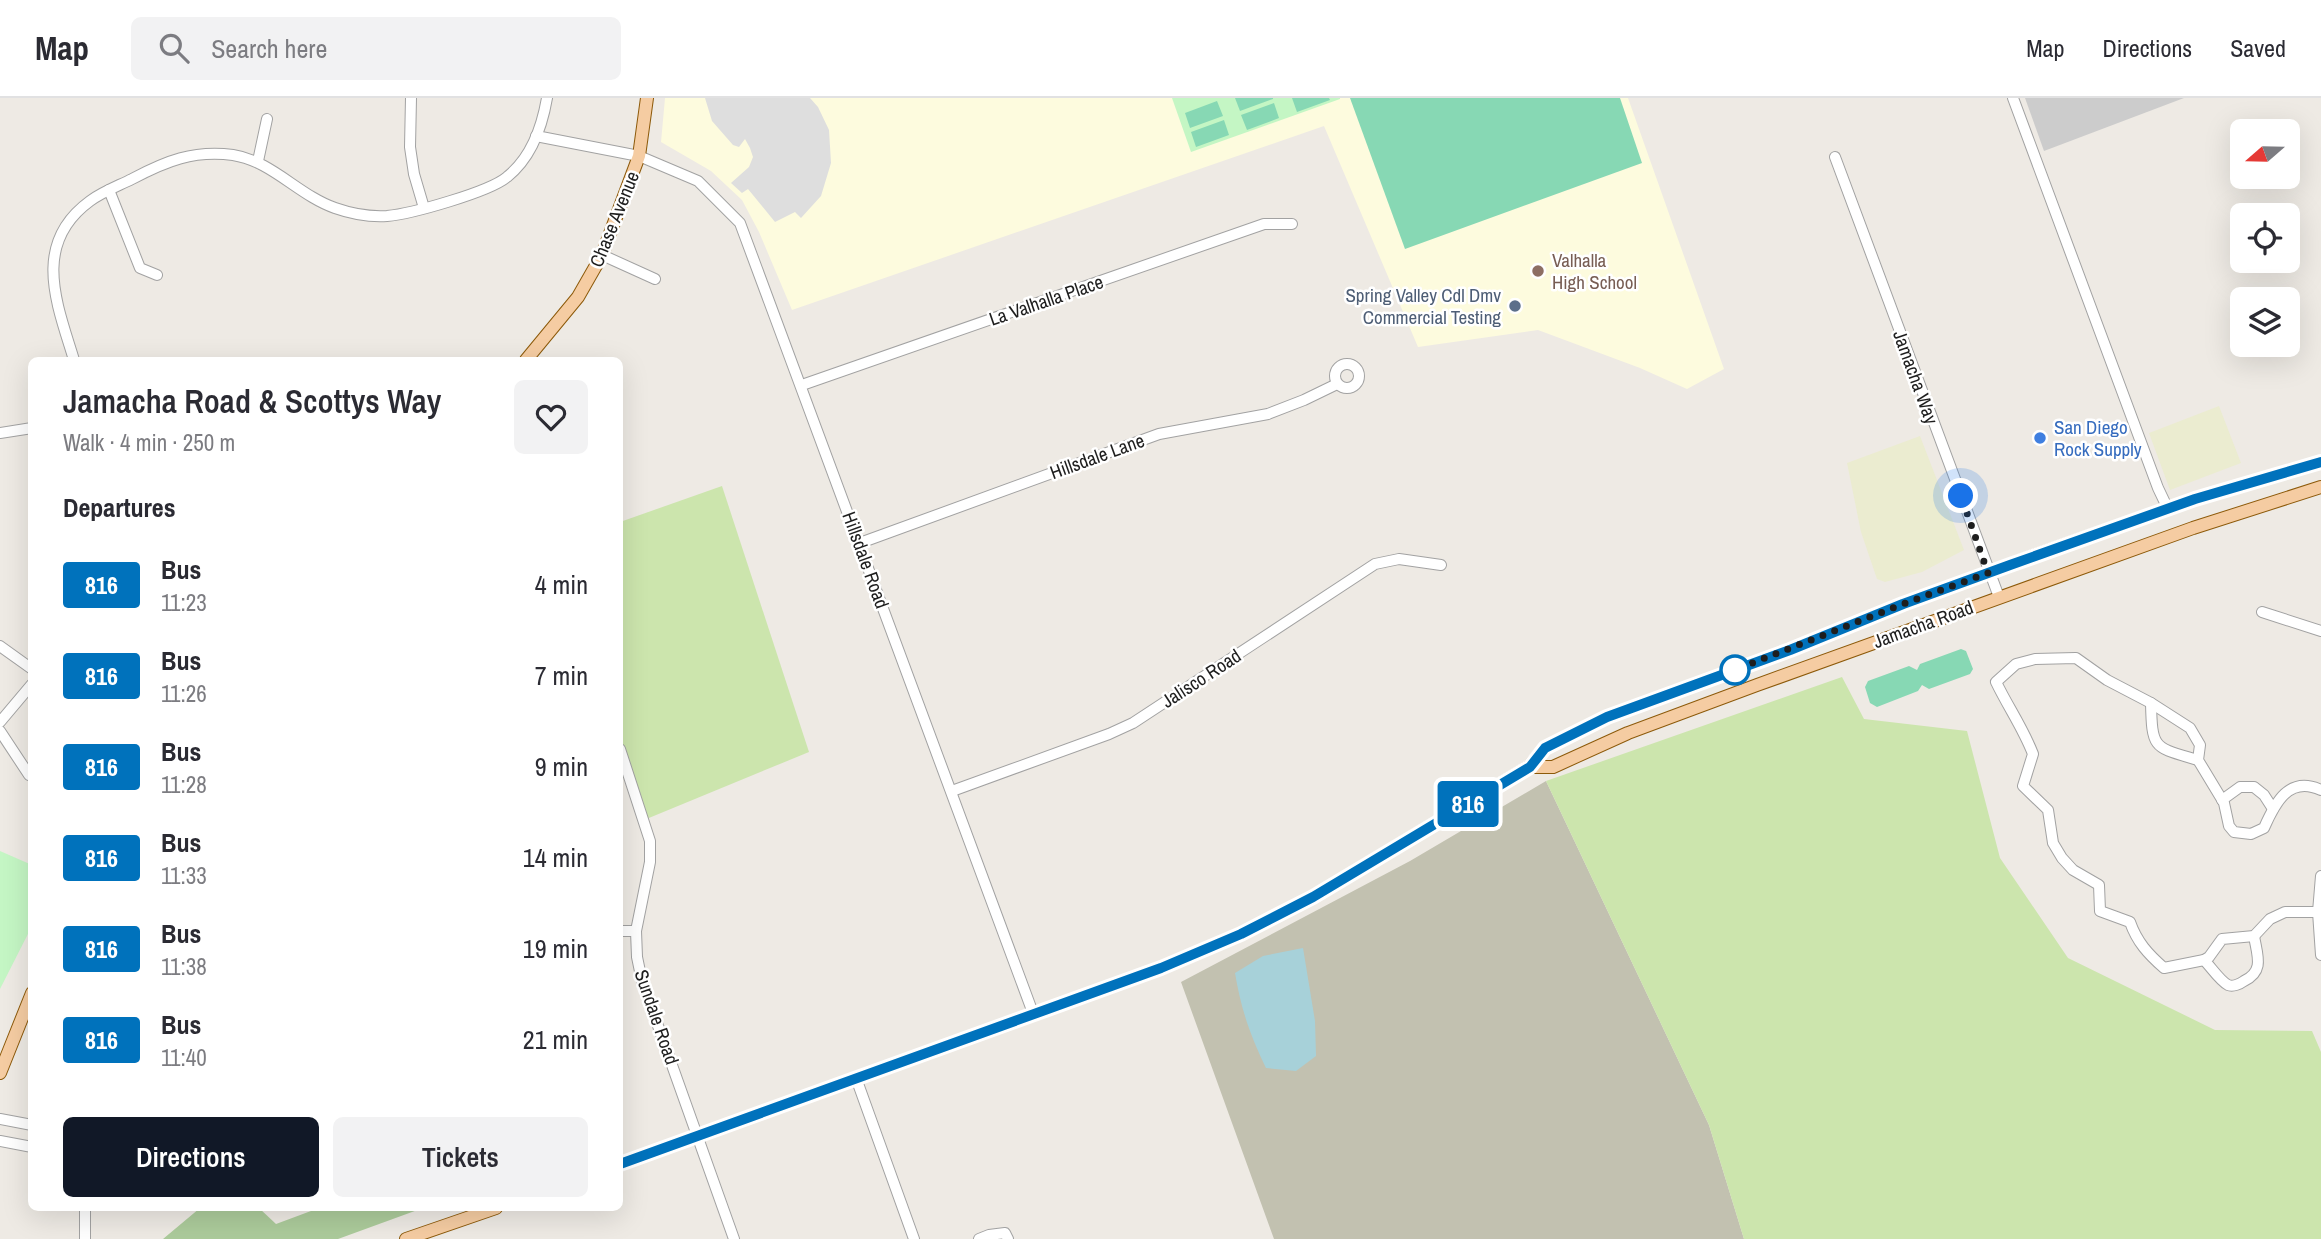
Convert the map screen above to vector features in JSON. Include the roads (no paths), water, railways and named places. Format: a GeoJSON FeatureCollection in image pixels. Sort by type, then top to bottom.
{"type":"FeatureCollection","features":[{"type":"Feature","properties":{"kind":"main road","name":"Chase Avenue"},"geometry":{"type":"LineString","coordinates":[[528,357],[578,297],[602,255],[639,156],[647,98]]}},
{"type":"Feature","properties":{"kind":"main road","name":"Jamacha Road"},"geometry":{"type":"LineString","coordinates":[[623,1163],[954,1045],[1033,1013],[1161,968],[1241,934],[1313,897],[1530,767],[1545,748],[1607,717],[1988,573],[2168,509],[2321,462]]}},
{"type":"Feature","properties":{"kind":"main road","name":"Jamacha Road"},"geometry":{"type":"LineString","coordinates":[[1530,767],[1553,767],[1628,733],[1819,662],[2193,528],[2321,487]]}},
{"type":"Feature","properties":{"kind":"main road"},"geometry":{"type":"LineString","coordinates":[[1790,650],[1819,662]]}},
{"type":"Feature","properties":{"kind":"main road"},"geometry":{"type":"LineString","coordinates":[[0,1073],[28,1003]]}},
{"type":"Feature","properties":{"kind":"main road"},"geometry":{"type":"LineString","coordinates":[[406,1239],[487,1211]]}},
{"type":"Feature","properties":{"kind":"street"},"geometry":{"type":"LineString","coordinates":[[411,98],[410,147],[414,174],[424,208]]}},
{"type":"Feature","properties":{"kind":"street"},"geometry":{"type":"LineString","coordinates":[[73,357],[53,289],[56,251],[61,235],[73,217],[88,203],[109,190],[165,162],[221,154],[258,161],[320,202],[345,211],[387,216],[470,194],[506,178],[525,158],[536,136],[547,98]]}},
{"type":"Feature","properties":{"kind":"street"},"geometry":{"type":"LineString","coordinates":[[2013,98],[2150,468],[2168,509]]}},
{"type":"Feature","properties":{"kind":"street"},"geometry":{"type":"LineString","coordinates":[[258,161],[267,119]]}},
{"type":"Feature","properties":{"kind":"street","name":"Hillsdale Road"},"geometry":{"type":"LineString","coordinates":[[536,136],[639,156],[698,181],[740,223],[1033,1013]]}},
{"type":"Feature","properties":{"kind":"street","name":"Jamacha Way"},"geometry":{"type":"LineString","coordinates":[[1835,157],[1999,597]]}},
{"type":"Feature","properties":{"kind":"street"},"geometry":{"type":"LineString","coordinates":[[109,190],[140,268],[157,275]]}},
{"type":"Feature","properties":{"kind":"street","name":"La Valhalla Place"},"geometry":{"type":"LineString","coordinates":[[802,385],[1264,224],[1292,224]]}},
{"type":"Feature","properties":{"kind":"street"},"geometry":{"type":"LineString","coordinates":[[602,255],[655,279]]}},
{"type":"Feature","properties":{"kind":"street","name":"Hillsdale Lane"},"geometry":{"type":"LineString","coordinates":[[860,543],[1159,434],[1268,414],[1338,384]]}},
{"type":"Feature","properties":{"kind":"street"},"geometry":{"type":"LineString","coordinates":[[0,433],[28,429]]}},
{"type":"Feature","properties":{"kind":"street","name":"Jalisco Road"},"geometry":{"type":"LineString","coordinates":[[951,791],[1133,723],[1374,564],[1399,559],[1441,565]]}},
{"type":"Feature","properties":{"kind":"street"},"geometry":{"type":"LineString","coordinates":[[2262,612],[2321,631]]}},
{"type":"Feature","properties":{"kind":"street"},"geometry":{"type":"LineString","coordinates":[[0,646],[28,666]]}},
{"type":"Feature","properties":{"kind":"street"},"geometry":{"type":"LineString","coordinates":[[2318,912],[2285,912],[2276,915],[2254,936],[2222,939],[2204,960],[2164,968],[2136,938],[2130,922],[2100,911],[2099,885],[2073,870],[2053,843],[2048,810],[2022,786],[2033,754],[2021,725],[2007,706],[1996,682],[2016,664],[2035,659],[2076,658],[2106,680],[2151,703],[2190,728],[2200,745],[2198,760],[2222,800],[2229,825],[2234,832],[2255,833],[2264,828],[2273,809],[2286,793],[2296,787],[2307,785],[2321,790]]}},
{"type":"Feature","properties":{"kind":"street"},"geometry":{"type":"LineString","coordinates":[[0,722],[28,689]]}},
{"type":"Feature","properties":{"kind":"street"},"geometry":{"type":"LineString","coordinates":[[2151,703],[2155,742],[2163,750],[2198,760]]}},
{"type":"Feature","properties":{"kind":"street"},"geometry":{"type":"LineString","coordinates":[[0,731],[28,773]]}},
{"type":"Feature","properties":{"kind":"street","name":"Sundale Road"},"geometry":{"type":"LineString","coordinates":[[623,758],[650,841],[650,862],[636,931],[637,957],[642,981],[734,1239]]}},
{"type":"Feature","properties":{"kind":"street"},"geometry":{"type":"LineString","coordinates":[[2222,800],[2240,787],[2254,787],[2264,795],[2273,809]]}},
{"type":"Feature","properties":{"kind":"street"},"geometry":{"type":"LineString","coordinates":[[2321,876],[2318,912],[2321,955]]}},
{"type":"Feature","properties":{"kind":"street"},"geometry":{"type":"LineString","coordinates":[[623,931],[636,931]]}},
{"type":"Feature","properties":{"kind":"street"},"geometry":{"type":"LineString","coordinates":[[2204,960],[2226,984],[2234,985],[2245,981],[2259,966],[2254,936]]}},
{"type":"Feature","properties":{"kind":"street"},"geometry":{"type":"LineString","coordinates":[[856,1078],[914,1239]]}},
{"type":"Feature","properties":{"kind":"street"},"geometry":{"type":"LineString","coordinates":[[0,1119],[28,1124]]}},
{"type":"Feature","properties":{"kind":"street"},"geometry":{"type":"LineString","coordinates":[[0,1141],[28,1146]]}},
{"type":"Feature","properties":{"kind":"street"},"geometry":{"type":"LineString","coordinates":[[85,1211],[85,1239]]}},
{"type":"Feature","properties":{"kind":"street"},"geometry":{"type":"LineString","coordinates":[[979,1239],[1005,1233],[1008,1239]]}},
{"type":"Feature","properties":{"kind":"water"},"geometry":{"type":"Polygon","coordinates":[[[1303,948],[1315,1021],[1316,1056],[1296,1071],[1266,1068],[1247,1022],[1235,973],[1263,956],[1303,948]]]}},
{"type":"Feature","properties":{"kind":"place","name":"Valhalla High School"},"geometry":{"type":"Point","coordinates":[1538,271]}},
{"type":"Feature","properties":{"kind":"place","name":"Spring Valley Cdl Dmv Commercial Testing"},"geometry":{"type":"Point","coordinates":[1515,306]}},
{"type":"Feature","properties":{"kind":"place","name":"San Diego Rock Supply"},"geometry":{"type":"Point","coordinates":[2040,438]}}]}
